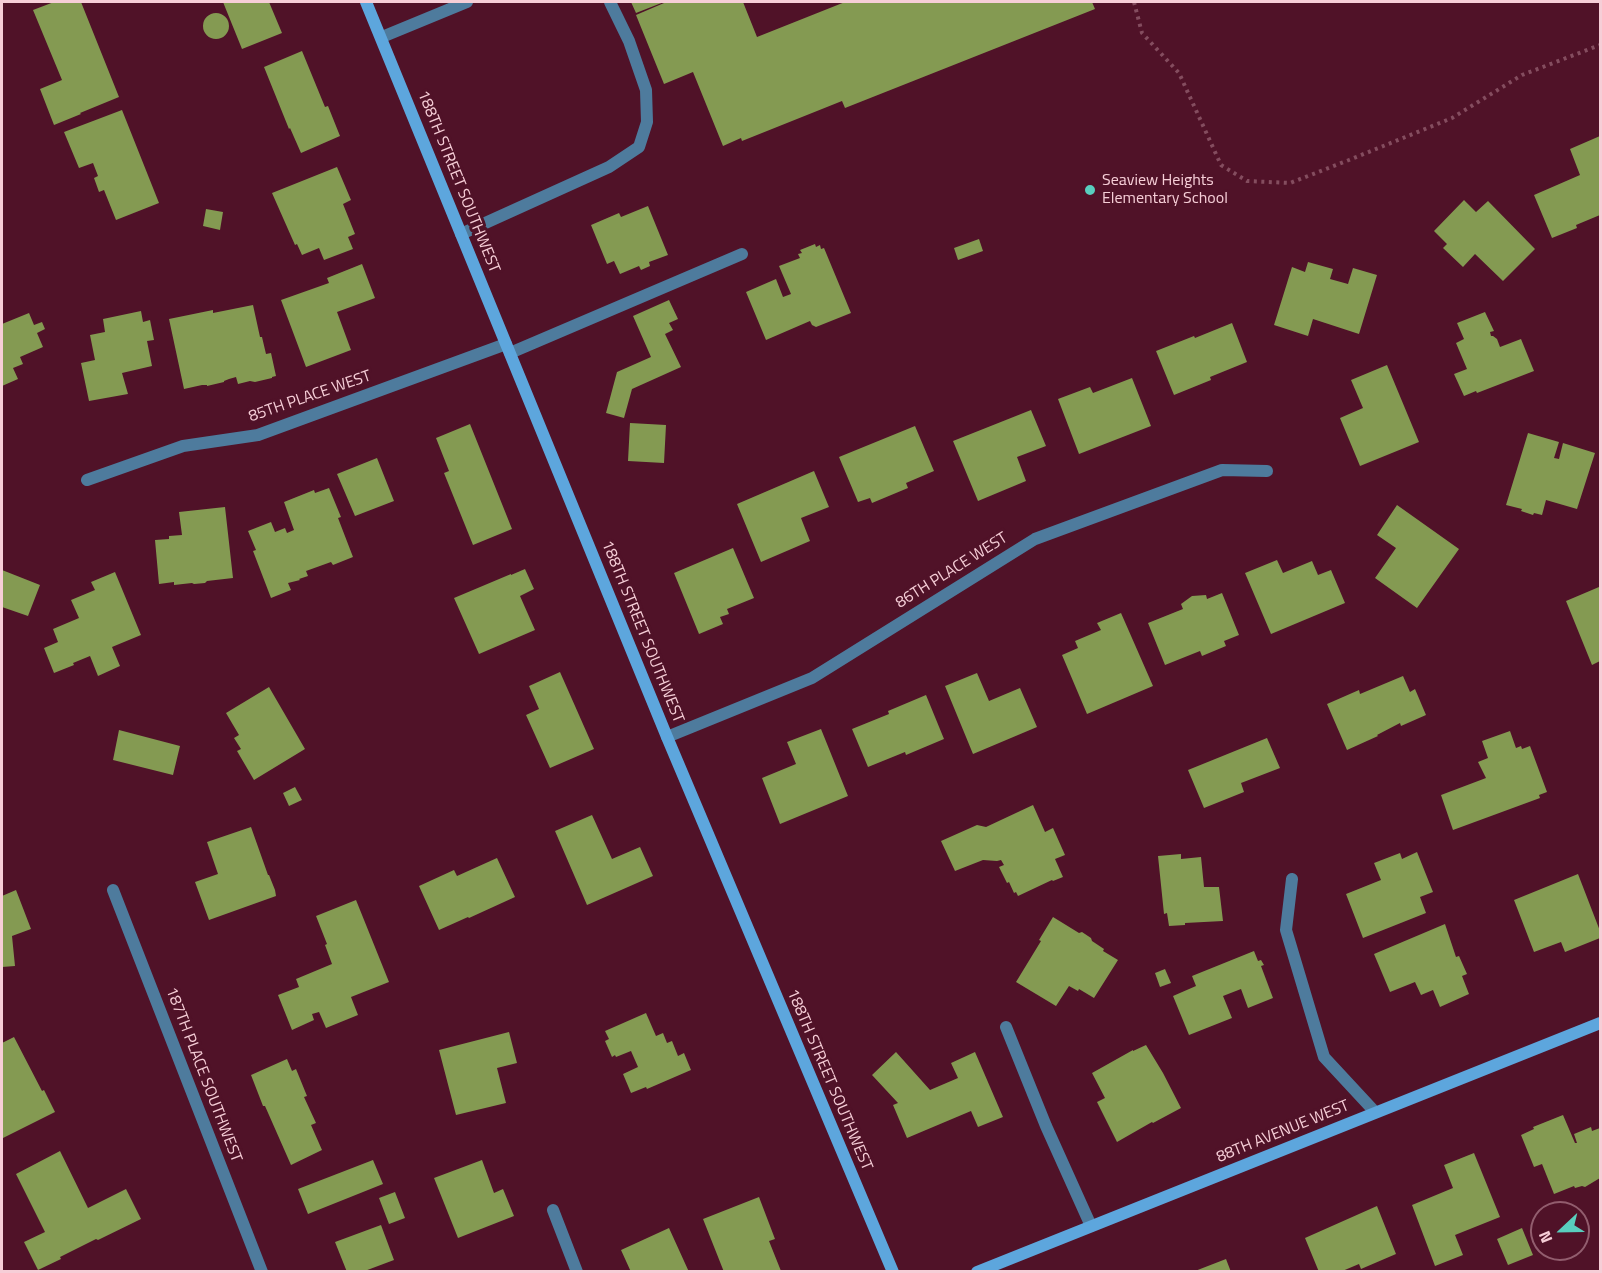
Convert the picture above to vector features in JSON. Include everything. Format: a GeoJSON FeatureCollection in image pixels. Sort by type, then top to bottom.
{"type":"FeatureCollection","features":[{"type":"Feature","properties":{"kind":"street","name":"188TH STREET SOUTHWEST"},"geometry":{"type":"LineString","coordinates":[[366,2],[667,737],[892,1272]]}},
{"type":"Feature","properties":{"kind":"street"},"geometry":{"type":"LineString","coordinates":[[381,37],[467,2]]}},
{"type":"Feature","properties":{"kind":"street"},"geometry":{"type":"LineString","coordinates":[[461,234],[609,167],[639,147],[647,122],[646,90],[629,41],[610,2]]}},
{"type":"Feature","properties":{"kind":"street","name":"85TH PLACE WEST"},"geometry":{"type":"LineString","coordinates":[[87,480],[183,446],[258,435],[508,348],[742,254]]}},
{"type":"Feature","properties":{"kind":"street","name":"86TH PLACE WEST"},"geometry":{"type":"LineString","coordinates":[[667,737],[812,678],[1035,539],[1222,470],[1267,471]]}},
{"type":"Feature","properties":{"kind":"street"},"geometry":{"type":"LineString","coordinates":[[1292,879],[1286,930],[1324,1057],[1375,1112]]}},
{"type":"Feature","properties":{"kind":"street","name":"187TH PLACE SOUTHWEST"},"geometry":{"type":"LineString","coordinates":[[113,890],[262,1272]]}},
{"type":"Feature","properties":{"kind":"street","name":"88TH AVENUE WEST"},"geometry":{"type":"LineString","coordinates":[[977,1272],[1600,1023]]}},
{"type":"Feature","properties":{"kind":"street"},"geometry":{"type":"LineString","coordinates":[[1006,1027],[1046,1126],[1091,1226]]}},
{"type":"Feature","properties":{"kind":"street"},"geometry":{"type":"LineString","coordinates":[[553,1210],[577,1272]]}},
{"type":"Feature","properties":{"kind":"path"},"geometry":{"type":"LineString","coordinates":[[1134,2],[1142,33],[1179,74],[1221,165],[1248,182],[1290,183],[1452,118],[1522,75],[1600,45]]}},
{"type":"Feature","properties":{"kind":"building"},"geometry":{"type":"Polygon","coordinates":[[[54,2],[81,2],[119,97],[54,125],[40,89],[62,80],[33,10],[54,2]]]}},
{"type":"Feature","properties":{"kind":"building"},"geometry":{"type":"Polygon","coordinates":[[[223,2],[269,2],[282,33],[242,49],[223,2]]]}},
{"type":"Feature","properties":{"kind":"building"},"geometry":{"type":"Polygon","coordinates":[[[631,2],[664,2],[636,13],[631,2]]]}},
{"type":"Feature","properties":{"kind":"building"},"geometry":{"type":"Polygon","coordinates":[[[664,2],[743,2],[757,37],[845,2],[1092,2],[1095,9],[845,108],[842,101],[742,141],[741,138],[723,146],[693,72],[664,84],[636,15],[664,2]]]}},
{"type":"Feature","properties":{"kind":"building"},"geometry":{"type":"Polygon","coordinates":[[[216,13],[225,17],[229,26],[225,35],[216,39],[207,35],[203,26],[207,17],[216,13]]]}},
{"type":"Feature","properties":{"kind":"building"},"geometry":{"type":"Polygon","coordinates":[[[302,51],[325,107],[328,106],[340,136],[301,153],[264,67],[302,51]]]}},
{"type":"Feature","properties":{"kind":"building"},"geometry":{"type":"Polygon","coordinates":[[[122,110],[159,203],[116,220],[104,190],[99,192],[94,178],[98,176],[93,163],[79,168],[64,132],[122,110]]]}},
{"type":"Feature","properties":{"kind":"building"},"geometry":{"type":"Polygon","coordinates":[[[1600,136],[1600,215],[1552,238],[1534,195],[1580,175],[1570,149],[1600,136]]]}},
{"type":"Feature","properties":{"kind":"building"},"geometry":{"type":"Polygon","coordinates":[[[337,167],[351,200],[343,204],[355,234],[348,237],[353,249],[324,260],[319,248],[302,255],[297,244],[295,245],[272,193],[337,167]]]}},
{"type":"Feature","properties":{"kind":"building"},"geometry":{"type":"Polygon","coordinates":[[[1464,200],[1476,212],[1488,201],[1535,249],[1503,281],[1475,254],[1463,267],[1443,248],[1447,244],[1434,231],[1464,200]]]}},
{"type":"Feature","properties":{"kind":"building"},"geometry":{"type":"Polygon","coordinates":[[[648,206],[668,255],[649,262],[650,266],[641,270],[639,266],[620,274],[614,261],[607,264],[591,225],[619,213],[621,217],[648,206]]]}},
{"type":"Feature","properties":{"kind":"building"},"geometry":{"type":"Polygon","coordinates":[[[206,209],[223,212],[220,230],[203,226],[206,209]]]}},
{"type":"Feature","properties":{"kind":"building"},"geometry":{"type":"Polygon","coordinates":[[[979,239],[983,251],[958,260],[954,248],[979,239]]]}},
{"type":"Feature","properties":{"kind":"building"},"geometry":{"type":"Polygon","coordinates":[[[815,244],[816,247],[820,245],[821,249],[824,248],[851,313],[816,327],[810,321],[766,340],[746,292],[776,279],[783,297],[791,294],[779,266],[800,258],[798,254],[802,253],[800,250],[815,244]]]}},
{"type":"Feature","properties":{"kind":"building"},"geometry":{"type":"Polygon","coordinates":[[[1308,262],[1333,269],[1330,279],[1348,284],[1353,268],[1377,275],[1359,334],[1313,319],[1308,336],[1274,325],[1292,267],[1305,272],[1308,262]]]}},
{"type":"Feature","properties":{"kind":"building"},"geometry":{"type":"Polygon","coordinates":[[[362,264],[375,298],[337,312],[351,350],[306,367],[281,300],[329,283],[327,278],[362,264]]]}},
{"type":"Feature","properties":{"kind":"building"},"geometry":{"type":"Polygon","coordinates":[[[669,300],[678,319],[669,323],[673,330],[665,334],[681,367],[632,389],[624,418],[606,413],[617,372],[651,357],[633,316],[669,300]]]}},
{"type":"Feature","properties":{"kind":"building"},"geometry":{"type":"Polygon","coordinates":[[[253,305],[260,337],[262,337],[266,354],[271,353],[276,376],[238,384],[236,377],[207,386],[184,389],[169,319],[253,305]]]}},
{"type":"Feature","properties":{"kind":"building"},"geometry":{"type":"Polygon","coordinates":[[[141,311],[143,322],[150,320],[154,340],[147,341],[152,366],[122,373],[128,394],[89,401],[81,363],[95,360],[90,335],[105,332],[103,319],[141,311]]]}},
{"type":"Feature","properties":{"kind":"building"},"geometry":{"type":"Polygon","coordinates":[[[1485,312],[1494,331],[1490,332],[1491,336],[1497,339],[1500,347],[1521,339],[1534,371],[1464,396],[1454,374],[1467,369],[1456,343],[1464,339],[1457,323],[1485,312]]]}},
{"type":"Feature","properties":{"kind":"building"},"geometry":{"type":"Polygon","coordinates":[[[29,313],[34,325],[42,322],[45,329],[37,333],[43,347],[20,357],[23,364],[13,368],[18,379],[2,386],[2,324],[29,313]]]}},
{"type":"Feature","properties":{"kind":"building"},"geometry":{"type":"Polygon","coordinates":[[[1232,323],[1247,362],[1174,395],[1156,351],[1232,323]]]}},
{"type":"Feature","properties":{"kind":"building"},"geometry":{"type":"Polygon","coordinates":[[[1387,365],[1419,442],[1360,466],[1340,418],[1363,408],[1351,380],[1387,365]]]}},
{"type":"Feature","properties":{"kind":"building"},"geometry":{"type":"Polygon","coordinates":[[[1132,378],[1151,426],[1079,454],[1058,399],[1090,387],[1093,393],[1132,378]]]}},
{"type":"Feature","properties":{"kind":"building"},"geometry":{"type":"Polygon","coordinates":[[[1031,410],[1046,446],[1017,457],[1026,481],[978,501],[953,441],[1031,410]]]}},
{"type":"Feature","properties":{"kind":"building"},"geometry":{"type":"Polygon","coordinates":[[[630,423],[666,425],[664,463],[628,461],[630,423]]]}},
{"type":"Feature","properties":{"kind":"building"},"geometry":{"type":"Polygon","coordinates":[[[470,424],[512,529],[473,545],[444,473],[449,471],[436,438],[470,424]]]}},
{"type":"Feature","properties":{"kind":"building"},"geometry":{"type":"Polygon","coordinates":[[[915,426],[934,471],[906,483],[908,488],[872,503],[870,498],[858,502],[839,457],[915,426]]]}},
{"type":"Feature","properties":{"kind":"building"},"geometry":{"type":"Polygon","coordinates":[[[1528,433],[1559,442],[1554,458],[1559,459],[1563,443],[1595,453],[1577,509],[1546,500],[1542,515],[1534,513],[1533,515],[1521,511],[1522,509],[1506,505],[1528,433]]]}},
{"type":"Feature","properties":{"kind":"building"},"geometry":{"type":"Polygon","coordinates":[[[377,458],[394,501],[355,516],[337,474],[377,458]]]}},
{"type":"Feature","properties":{"kind":"building"},"geometry":{"type":"Polygon","coordinates":[[[814,471],[829,507],[801,518],[810,541],[761,562],[737,504],[814,471]]]}},
{"type":"Feature","properties":{"kind":"building"},"geometry":{"type":"Polygon","coordinates":[[[329,488],[341,517],[338,518],[353,557],[333,565],[331,562],[306,571],[308,576],[288,583],[291,590],[271,598],[248,531],[271,522],[275,532],[285,528],[287,533],[294,530],[284,502],[314,490],[315,493],[329,488]]]}},
{"type":"Feature","properties":{"kind":"building"},"geometry":{"type":"Polygon","coordinates":[[[1397,505],[1459,549],[1417,608],[1375,578],[1396,548],[1377,535],[1397,505]]]}},
{"type":"Feature","properties":{"kind":"building"},"geometry":{"type":"Polygon","coordinates":[[[225,507],[233,578],[194,584],[174,585],[174,582],[159,584],[155,540],[182,535],[179,512],[225,507]]]}},
{"type":"Feature","properties":{"kind":"building"},"geometry":{"type":"Polygon","coordinates":[[[733,548],[754,598],[727,609],[729,614],[720,617],[723,624],[699,634],[674,573],[733,548]]]}},
{"type":"Feature","properties":{"kind":"building"},"geometry":{"type":"Polygon","coordinates":[[[1277,560],[1283,573],[1312,561],[1318,575],[1331,570],[1345,603],[1271,634],[1245,573],[1277,560]]]}},
{"type":"Feature","properties":{"kind":"building"},"geometry":{"type":"Polygon","coordinates":[[[525,569],[534,589],[520,596],[535,630],[479,654],[454,598],[525,569]]]}},
{"type":"Feature","properties":{"kind":"building"},"geometry":{"type":"Polygon","coordinates":[[[2,570],[40,585],[28,616],[2,607],[2,570]]]}},
{"type":"Feature","properties":{"kind":"building"},"geometry":{"type":"Polygon","coordinates":[[[115,572],[141,635],[112,647],[120,666],[98,676],[90,656],[54,673],[44,648],[58,642],[53,629],[79,618],[71,600],[95,590],[91,582],[115,572]]]}},
{"type":"Feature","properties":{"kind":"building"},"geometry":{"type":"Polygon","coordinates":[[[1599,587],[1600,661],[1592,665],[1566,601],[1599,587]]]}},
{"type":"Feature","properties":{"kind":"building"},"geometry":{"type":"Polygon","coordinates":[[[1222,593],[1239,635],[1224,641],[1226,646],[1202,656],[1200,651],[1165,665],[1148,623],[1183,609],[1181,604],[1192,596],[1206,595],[1207,599],[1222,593]]]}},
{"type":"Feature","properties":{"kind":"building"},"geometry":{"type":"Polygon","coordinates":[[[1121,613],[1153,686],[1087,714],[1062,655],[1078,648],[1075,641],[1101,630],[1097,623],[1121,613]]]}},
{"type":"Feature","properties":{"kind":"building"},"geometry":{"type":"Polygon","coordinates":[[[560,672],[594,749],[550,768],[526,715],[539,709],[529,686],[560,672]]]}},
{"type":"Feature","properties":{"kind":"building"},"geometry":{"type":"Polygon","coordinates":[[[977,673],[989,701],[1020,688],[1037,727],[973,754],[945,686],[977,673]]]}},
{"type":"Feature","properties":{"kind":"building"},"geometry":{"type":"Polygon","coordinates":[[[1403,676],[1410,692],[1415,689],[1426,715],[1401,726],[1400,723],[1347,750],[1327,704],[1359,690],[1360,694],[1403,676]]]}},
{"type":"Feature","properties":{"kind":"building"},"geometry":{"type":"Polygon","coordinates":[[[269,687],[305,749],[254,780],[237,751],[241,749],[234,738],[239,735],[226,713],[269,687]]]}},
{"type":"Feature","properties":{"kind":"building"},"geometry":{"type":"Polygon","coordinates":[[[926,695],[944,739],[906,755],[905,752],[868,767],[852,729],[889,714],[888,711],[926,695]]]}},
{"type":"Feature","properties":{"kind":"building"},"geometry":{"type":"Polygon","coordinates":[[[821,729],[848,796],[780,824],[762,778],[796,764],[787,742],[821,729]]]}},
{"type":"Feature","properties":{"kind":"building"},"geometry":{"type":"Polygon","coordinates":[[[119,730],[180,746],[173,775],[113,760],[119,730]]]}},
{"type":"Feature","properties":{"kind":"building"},"geometry":{"type":"Polygon","coordinates":[[[1510,731],[1516,748],[1521,746],[1522,749],[1530,746],[1547,792],[1539,795],[1540,798],[1453,830],[1441,795],[1486,778],[1478,762],[1488,758],[1482,741],[1510,731]]]}},
{"type":"Feature","properties":{"kind":"building"},"geometry":{"type":"Polygon","coordinates":[[[1267,738],[1280,768],[1241,783],[1244,792],[1204,808],[1188,770],[1267,738]]]}},
{"type":"Feature","properties":{"kind":"building"},"geometry":{"type":"Polygon","coordinates":[[[295,787],[302,800],[289,806],[283,793],[295,787]]]}},
{"type":"Feature","properties":{"kind":"building"},"geometry":{"type":"Polygon","coordinates":[[[1033,805],[1045,832],[1053,828],[1065,855],[1055,859],[1063,877],[1018,896],[1009,882],[1007,883],[999,867],[1004,865],[1001,860],[983,860],[955,871],[941,841],[977,825],[986,827],[1033,805]]]}},
{"type":"Feature","properties":{"kind":"building"},"geometry":{"type":"Polygon","coordinates":[[[592,815],[612,859],[640,847],[653,876],[587,905],[555,831],[592,815]]]}},
{"type":"Feature","properties":{"kind":"building"},"geometry":{"type":"Polygon","coordinates":[[[251,827],[276,896],[209,920],[195,882],[218,874],[207,842],[251,827]]]}},
{"type":"Feature","properties":{"kind":"building"},"geometry":{"type":"Polygon","coordinates":[[[1417,852],[1433,892],[1420,897],[1426,913],[1363,938],[1346,894],[1381,880],[1374,863],[1400,853],[1402,859],[1417,852]]]}},
{"type":"Feature","properties":{"kind":"building"},"geometry":{"type":"Polygon","coordinates":[[[1181,854],[1181,859],[1201,857],[1204,887],[1219,887],[1223,921],[1169,926],[1167,913],[1164,914],[1158,856],[1181,854]]]}},
{"type":"Feature","properties":{"kind":"building"},"geometry":{"type":"Polygon","coordinates":[[[497,858],[515,897],[439,930],[419,886],[454,870],[457,876],[497,858]]]}},
{"type":"Feature","properties":{"kind":"building"},"geometry":{"type":"Polygon","coordinates":[[[1578,874],[1600,931],[1600,938],[1565,952],[1561,942],[1534,952],[1514,900],[1578,874]]]}},
{"type":"Feature","properties":{"kind":"building"},"geometry":{"type":"Polygon","coordinates":[[[16,890],[31,929],[12,936],[15,966],[2,967],[2,896],[16,890]]]}},
{"type":"Feature","properties":{"kind":"building"},"geometry":{"type":"Polygon","coordinates":[[[356,900],[389,982],[351,997],[358,1015],[326,1028],[319,1012],[312,1014],[314,1020],[292,1030],[278,995],[299,987],[296,979],[332,964],[316,916],[356,900]]]}},
{"type":"Feature","properties":{"kind":"building"},"geometry":{"type":"Polygon","coordinates":[[[1053,917],[1079,933],[1082,932],[1104,949],[1103,951],[1118,960],[1094,998],[1069,986],[1056,1006],[1016,982],[1053,917]]]}},
{"type":"Feature","properties":{"kind":"building"},"geometry":{"type":"Polygon","coordinates":[[[1445,924],[1456,957],[1459,956],[1467,974],[1462,976],[1469,994],[1440,1007],[1433,990],[1421,995],[1415,982],[1390,992],[1374,954],[1445,924]]]}},
{"type":"Feature","properties":{"kind":"building"},"geometry":{"type":"Polygon","coordinates":[[[1254,951],[1258,961],[1261,960],[1264,965],[1261,966],[1273,998],[1248,1008],[1241,989],[1223,996],[1232,1018],[1189,1035],[1173,996],[1196,986],[1192,976],[1254,951]]]}},
{"type":"Feature","properties":{"kind":"building"},"geometry":{"type":"Polygon","coordinates":[[[1165,969],[1171,983],[1160,987],[1155,973],[1165,969]]]}},
{"type":"Feature","properties":{"kind":"building"},"geometry":{"type":"Polygon","coordinates":[[[646,1013],[656,1036],[663,1033],[667,1043],[672,1041],[678,1056],[684,1053],[691,1070],[647,1089],[646,1087],[631,1093],[623,1074],[638,1067],[631,1051],[612,1057],[605,1041],[609,1039],[605,1031],[646,1013]]]}},
{"type":"Feature","properties":{"kind":"building"},"geometry":{"type":"Polygon","coordinates":[[[509,1032],[517,1063],[497,1068],[506,1103],[456,1115],[439,1050],[509,1032]]]}},
{"type":"Feature","properties":{"kind":"building"},"geometry":{"type":"Polygon","coordinates":[[[14,1037],[55,1112],[3,1138],[2,1043],[14,1037]]]}},
{"type":"Feature","properties":{"kind":"building"},"geometry":{"type":"Polygon","coordinates":[[[1146,1045],[1181,1108],[1117,1142],[1097,1102],[1105,1098],[1092,1073],[1146,1045]]]}},
{"type":"Feature","properties":{"kind":"building"},"geometry":{"type":"Polygon","coordinates":[[[896,1052],[930,1090],[958,1078],[951,1063],[975,1052],[1003,1117],[978,1127],[971,1111],[907,1138],[893,1105],[898,1103],[872,1075],[896,1052]]]}},
{"type":"Feature","properties":{"kind":"building"},"geometry":{"type":"Polygon","coordinates":[[[287,1059],[292,1071],[296,1069],[307,1096],[304,1097],[316,1123],[311,1125],[322,1150],[291,1165],[251,1075],[287,1059]]]}},
{"type":"Feature","properties":{"kind":"building"},"geometry":{"type":"Polygon","coordinates":[[[1563,1115],[1575,1143],[1577,1143],[1574,1134],[1591,1127],[1592,1131],[1600,1128],[1600,1178],[1585,1187],[1575,1188],[1574,1186],[1554,1194],[1542,1164],[1534,1167],[1521,1135],[1534,1129],[1533,1127],[1563,1115]]]}},
{"type":"Feature","properties":{"kind":"building"},"geometry":{"type":"Polygon","coordinates":[[[60,1151],[88,1208],[126,1189],[141,1219],[96,1239],[38,1270],[24,1242],[45,1232],[16,1174],[60,1151]]]}},
{"type":"Feature","properties":{"kind":"building"},"geometry":{"type":"Polygon","coordinates":[[[1474,1153],[1500,1217],[1455,1235],[1463,1255],[1435,1266],[1412,1205],[1453,1188],[1444,1165],[1474,1153]]]}},
{"type":"Feature","properties":{"kind":"building"},"geometry":{"type":"Polygon","coordinates":[[[373,1160],[383,1184],[308,1214],[298,1189],[373,1160]]]}},
{"type":"Feature","properties":{"kind":"building"},"geometry":{"type":"Polygon","coordinates":[[[482,1160],[494,1193],[503,1189],[514,1216],[458,1238],[434,1178],[482,1160]]]}},
{"type":"Feature","properties":{"kind":"building"},"geometry":{"type":"Polygon","coordinates":[[[395,1192],[405,1218],[389,1224],[379,1198],[395,1192]]]}},
{"type":"Feature","properties":{"kind":"building"},"geometry":{"type":"Polygon","coordinates":[[[759,1197],[775,1239],[769,1241],[781,1271],[724,1272],[703,1219],[759,1197]]]}},
{"type":"Feature","properties":{"kind":"building"},"geometry":{"type":"Polygon","coordinates":[[[1377,1206],[1396,1254],[1361,1269],[1359,1264],[1340,1272],[1319,1272],[1305,1238],[1377,1206]]]}},
{"type":"Feature","properties":{"kind":"building"},"geometry":{"type":"Polygon","coordinates":[[[381,1225],[394,1260],[362,1272],[347,1272],[335,1242],[381,1225]]]}},
{"type":"Feature","properties":{"kind":"building"},"geometry":{"type":"Polygon","coordinates":[[[669,1228],[689,1272],[631,1272],[621,1250],[669,1228]]]}},
{"type":"Feature","properties":{"kind":"building"},"geometry":{"type":"Polygon","coordinates":[[[1522,1228],[1530,1248],[1530,1256],[1508,1265],[1497,1239],[1522,1228]]]}},
{"type":"Feature","properties":{"kind":"building"},"geometry":{"type":"Polygon","coordinates":[[[1226,1259],[1231,1272],[1195,1272],[1195,1271],[1226,1259]]]}},
{"type":"Feature","properties":{"kind":"place","name":"Seaview Heights Elementary School"},"geometry":{"type":"Point","coordinates":[1090,190]}}]}
